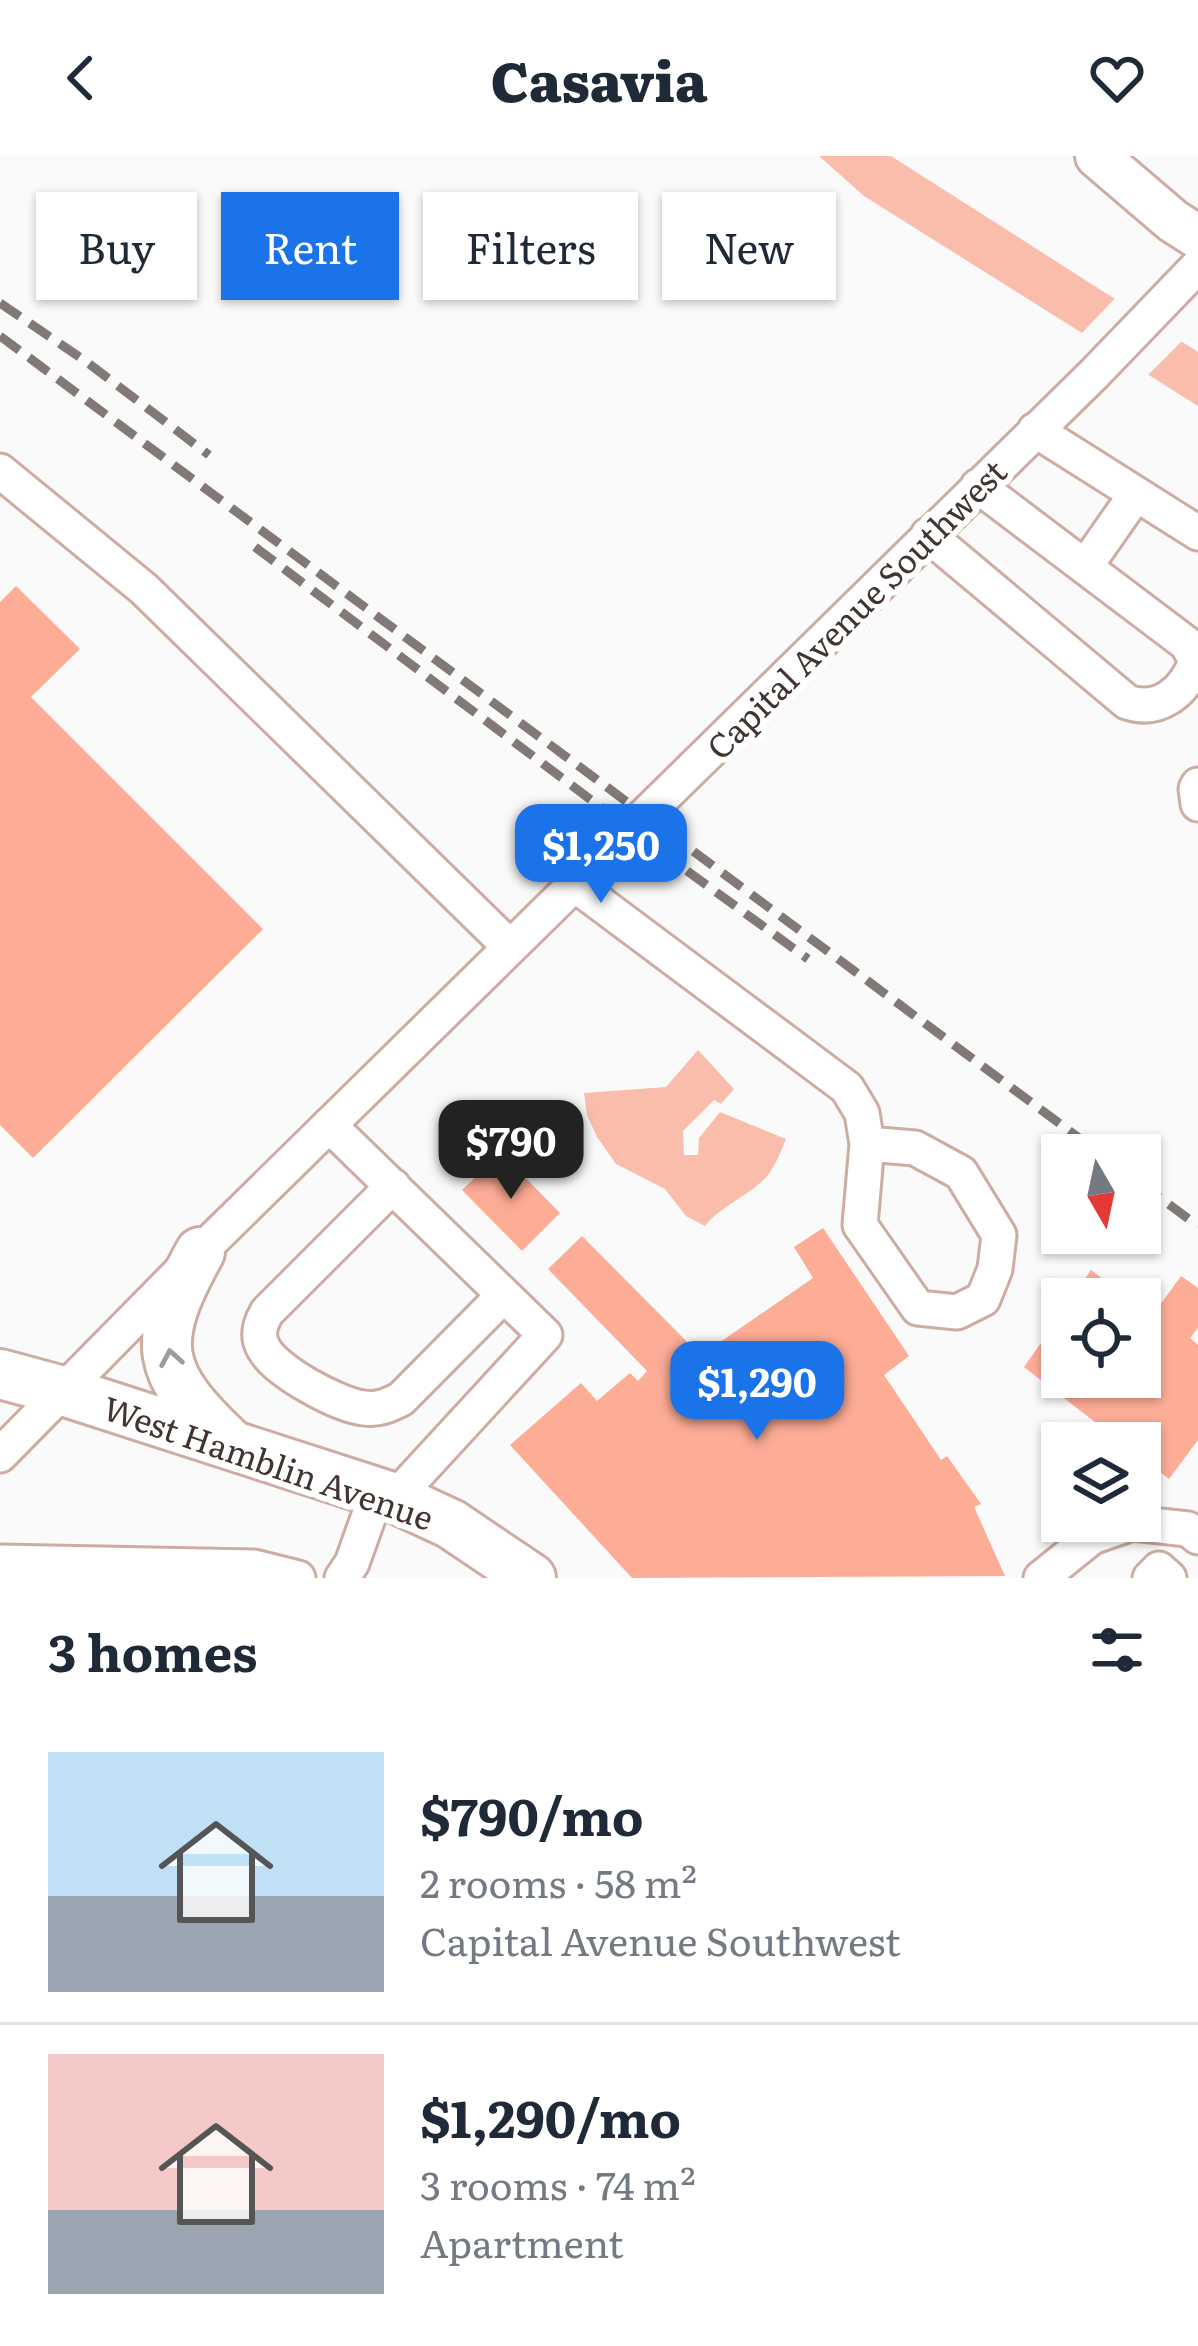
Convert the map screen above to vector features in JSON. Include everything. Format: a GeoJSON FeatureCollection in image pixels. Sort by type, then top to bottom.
{"type":"FeatureCollection","features":[{"type":"Feature","properties":{"kind":"highway"},"geometry":{"type":"LineString","coordinates":[[200,1252],[177,1293],[166,1352],[177,1384],[235,1447]]}},
{"type":"Feature","properties":{"kind":"highway","name":"West Hamblin Avenue"},"geometry":{"type":"LineString","coordinates":[[0,1374],[386,1496],[451,1523],[531,1578]]}},
{"type":"Feature","properties":{"kind":"main road"},"geometry":{"type":"LineString","coordinates":[[1097,156],[1198,237]]}},
{"type":"Feature","properties":{"kind":"street","name":"Capital Avenue Southwest"},"geometry":{"type":"LineString","coordinates":[[0,1455],[1198,266]]}},
{"type":"Feature","properties":{"kind":"street"},"geometry":{"type":"LineString","coordinates":[[1035,430],[1198,533]]}},
{"type":"Feature","properties":{"kind":"street"},"geometry":{"type":"LineString","coordinates":[[0,471],[144,589],[510,947]]}},
{"type":"Feature","properties":{"kind":"street"},"geometry":{"type":"LineString","coordinates":[[928,535],[1127,702],[1143,707],[1161,704],[1190,676],[1196,662],[1187,644],[978,486]]}},
{"type":"Feature","properties":{"kind":"street"},"geometry":{"type":"LineString","coordinates":[[1085,567],[1136,494]]}},
{"type":"Feature","properties":{"kind":"street"},"geometry":{"type":"LineString","coordinates":[[1198,785],[1198,804]]}},
{"type":"Feature","properties":{"kind":"street"},"geometry":{"type":"LineString","coordinates":[[574,884],[847,1088],[862,1113],[867,1144],[860,1225],[917,1308],[957,1312],[983,1299],[999,1235],[962,1173],[915,1148],[867,1144]]}},
{"type":"Feature","properties":{"kind":"street"},"geometry":{"type":"LineString","coordinates":[[329,1125],[545,1334],[386,1496],[342,1578]]}},
{"type":"Feature","properties":{"kind":"street"},"geometry":{"type":"LineString","coordinates":[[393,1186],[267,1312],[260,1337],[272,1359],[338,1401],[365,1409],[385,1408],[401,1399],[504,1295]]}},
{"type":"Feature","properties":{"kind":"street"},"geometry":{"type":"LineString","coordinates":[[1041,1578],[1092,1537],[1132,1523],[1188,1529],[1198,1537]]}},
{"type":"Feature","properties":{"kind":"street"},"geometry":{"type":"LineString","coordinates":[[0,1562],[254,1567],[298,1578]]}},
{"type":"Feature","properties":{"kind":"street"},"geometry":{"type":"LineString","coordinates":[[1150,1578],[1159,1570],[1168,1578]]}},
{"type":"Feature","properties":{"kind":"shaded area"},"geometry":{"type":"Polygon","coordinates":[[[819,156],[891,156],[1198,352],[1198,406],[864,196],[819,156]]]}},
{"type":"Feature","properties":{"kind":"shaded area"},"geometry":{"type":"Polygon","coordinates":[[[698,1050],[734,1089],[721,1104],[714,1100],[683,1131],[684,1155],[698,1155],[699,1138],[720,1112],[786,1139],[768,1175],[705,1226],[686,1216],[665,1189],[616,1164],[587,1115],[584,1093],[666,1087],[698,1050]]]}},
{"type":"Feature","properties":{"kind":"pier"},"geometry":{"type":"Polygon","coordinates":[[[1119,294],[1186,337],[1144,379],[1078,337],[1119,294]]]}},
{"type":"Feature","properties":{"kind":"building"},"geometry":{"type":"Polygon","coordinates":[[[16,586],[80,649],[31,697],[263,929],[33,1158],[0,1125],[0,602],[16,586]]]}},
{"type":"Feature","properties":{"kind":"building"},"geometry":{"type":"Polygon","coordinates":[[[501,1153],[560,1213],[522,1251],[462,1190],[501,1153]]]}},
{"type":"Feature","properties":{"kind":"building"},"geometry":{"type":"Polygon","coordinates":[[[823,1228],[909,1356],[884,1375],[941,1460],[947,1456],[981,1504],[974,1507],[1005,1576],[632,1578],[510,1445],[581,1383],[597,1401],[630,1373],[638,1381],[647,1371],[548,1269],[582,1236],[716,1371],[729,1362],[716,1345],[813,1278],[794,1247],[823,1228]]]}},
{"type":"Feature","properties":{"kind":"building"},"geometry":{"type":"Polygon","coordinates":[[[1181,1276],[1198,1288],[1198,1328],[1190,1338],[1198,1345],[1198,1440],[1169,1479],[1161,1473],[1161,1422],[1095,1422],[1064,1398],[1161,1398],[1161,1304],[1181,1276]]]}},
{"type":"Feature","properties":{"kind":"building"},"geometry":{"type":"Polygon","coordinates":[[[1041,1343],[1041,1380],[1024,1367],[1041,1343]]]}},
{"type":"Feature","properties":{"kind":"railway"},"geometry":{"type":"LineString","coordinates":[[0,303],[209,455]]}},
{"type":"Feature","properties":{"kind":"railway"},"geometry":{"type":"LineString","coordinates":[[0,336],[1074,1134]]}},
{"type":"Feature","properties":{"kind":"railway"},"geometry":{"type":"LineString","coordinates":[[255,547],[808,959]]}},
{"type":"Feature","properties":{"kind":"railway"},"geometry":{"type":"LineString","coordinates":[[1161,1199],[1198,1226]]}}]}
